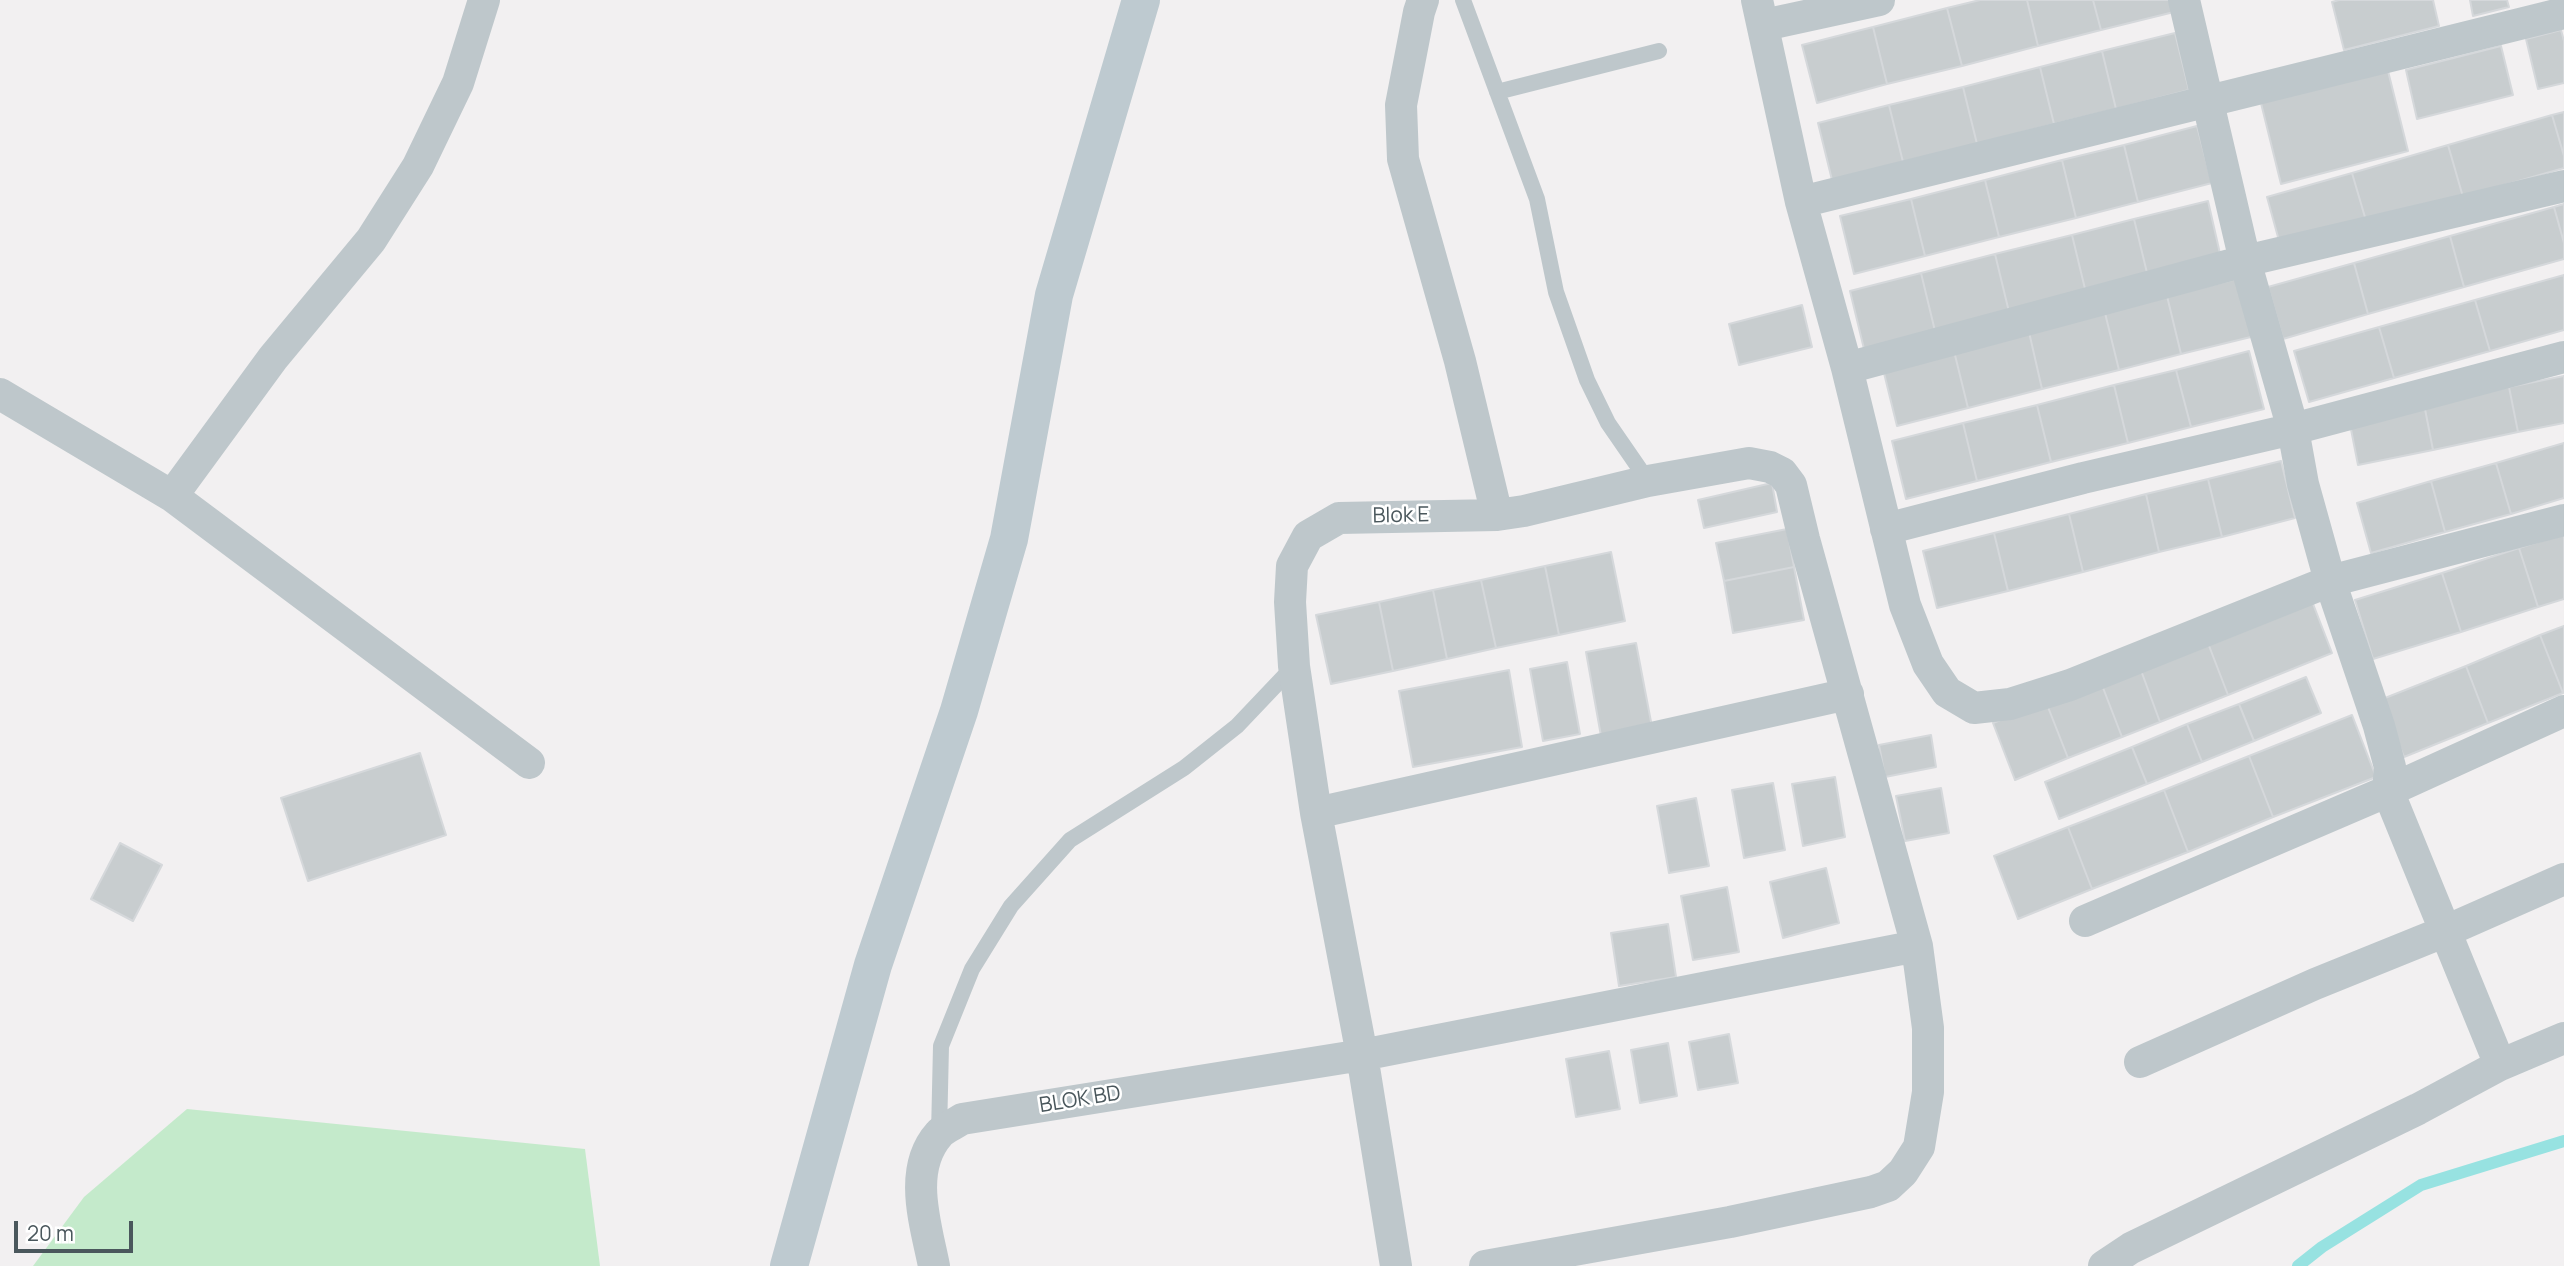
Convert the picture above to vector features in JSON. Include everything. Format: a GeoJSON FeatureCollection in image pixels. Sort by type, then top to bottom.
{"type":"FeatureCollection","features":[{"type":"Feature","properties":{"kind":"street"},"geometry":{"type":"LineString","coordinates":[[172,496],[274,358],[372,240],[418,166],[458,83],[484,0]]}},
{"type":"Feature","properties":{"kind":"street"},"geometry":{"type":"LineString","coordinates":[[789,1266],[873,965],[959,711],[1009,539],[1054,295],[1140,0]]}},
{"type":"Feature","properties":{"kind":"street"},"geometry":{"type":"LineString","coordinates":[[1423,0],[1401,105],[1403,159],[1460,361],[1497,515]]}},
{"type":"Feature","properties":{"kind":"street"},"geometry":{"type":"LineString","coordinates":[[1879,0],[1760,13],[1801,202],[1847,368],[1905,605],[1928,664],[1947,692],[1974,708],[2010,704],[2070,685],[2330,580],[2564,520]]}},
{"type":"Feature","properties":{"kind":"street"},"geometry":{"type":"LineString","coordinates":[[2184,0],[2245,261],[2293,429],[2303,484],[2330,580],[2390,767],[2388,790],[2500,1065]]}},
{"type":"Feature","properties":{"kind":"street"},"geometry":{"type":"LineString","coordinates":[[1801,202],[2564,13]]}},
{"type":"Feature","properties":{"kind":"street"},"geometry":{"type":"LineString","coordinates":[[1847,368],[2245,261],[2564,186]]}},
{"type":"Feature","properties":{"kind":"street"},"geometry":{"type":"LineString","coordinates":[[1886,530],[2083,478],[2293,429],[2564,357]]}},
{"type":"Feature","properties":{"kind":"street"},"geometry":{"type":"LineString","coordinates":[[0,394],[172,496],[529,763]]}},
{"type":"Feature","properties":{"kind":"street","name":"Blok E"},"geometry":{"type":"LineString","coordinates":[[1396,1266],[1362,1055],[1316,813],[1294,666],[1290,601],[1292,566],[1308,536],[1339,517],[1497,515],[1524,512],[1648,481],[1749,463],[1770,467],[1782,473],[1791,485],[1848,694]]}},
{"type":"Feature","properties":{"kind":"street"},"geometry":{"type":"LineString","coordinates":[[1316,813],[1848,694],[1917,946],[1928,1028],[1928,1092],[1919,1147],[1903,1172],[1888,1186],[1871,1192],[1730,1222],[1485,1266]]}},
{"type":"Feature","properties":{"kind":"street"},"geometry":{"type":"LineString","coordinates":[[2085,921],[2564,711]]}},
{"type":"Feature","properties":{"kind":"street"},"geometry":{"type":"LineString","coordinates":[[2140,1062],[2315,984],[2564,879]]}},
{"type":"Feature","properties":{"kind":"street","name":"BLOK BD"},"geometry":{"type":"LineString","coordinates":[[939,1134],[962,1119],[1362,1055],[1917,946]]}},
{"type":"Feature","properties":{"kind":"street"},"geometry":{"type":"LineString","coordinates":[[2104,1266],[2130,1248],[2418,1109],[2500,1065],[2564,1038]]}},
{"type":"Feature","properties":{"kind":"street"},"geometry":{"type":"LineString","coordinates":[[934,1266],[921,1199],[923,1161],[939,1134]]}},
{"type":"Feature","properties":{"kind":"lane"},"geometry":{"type":"LineString","coordinates":[[1463,0],[1537,198],[1556,292],[1587,380],[1608,423],[1648,481]]}},
{"type":"Feature","properties":{"kind":"lane"},"geometry":{"type":"LineString","coordinates":[[1497,92],[1659,51]]}},
{"type":"Feature","properties":{"kind":"lane"},"geometry":{"type":"LineString","coordinates":[[939,1134],[941,1046],[972,969],[1012,905],[1070,839],[1184,768],[1237,726],[1294,666]]}},
{"type":"Feature","properties":{"kind":"green space"},"geometry":{"type":"Polygon","coordinates":[[[187,1109],[585,1149],[600,1266],[33,1266],[84,1197],[187,1109]]]}},
{"type":"Feature","properties":{"kind":"building"},"geometry":{"type":"Polygon","coordinates":[[[1980,0],[2027,0],[2038,46],[1962,66],[1947,8],[1980,0]]]}},
{"type":"Feature","properties":{"kind":"building"},"geometry":{"type":"Polygon","coordinates":[[[2027,0],[2093,0],[2101,30],[2038,46],[2027,0]]]}},
{"type":"Feature","properties":{"kind":"building"},"geometry":{"type":"Polygon","coordinates":[[[2093,0],[2171,0],[2174,12],[2101,30],[2093,0]]]}},
{"type":"Feature","properties":{"kind":"building"},"geometry":{"type":"Polygon","coordinates":[[[2433,0],[2439,26],[2344,50],[2332,2],[2433,0]]]}},
{"type":"Feature","properties":{"kind":"building"},"geometry":{"type":"Polygon","coordinates":[[[2470,0],[2507,0],[2509,7],[2473,16],[2470,0]]]}},
{"type":"Feature","properties":{"kind":"building"},"geometry":{"type":"Polygon","coordinates":[[[1947,8],[1962,66],[1887,84],[1873,27],[1947,8]]]}},
{"type":"Feature","properties":{"kind":"building"},"geometry":{"type":"Polygon","coordinates":[[[1873,27],[1887,84],[1817,103],[1802,45],[1873,27]]]}},
{"type":"Feature","properties":{"kind":"building"},"geometry":{"type":"Polygon","coordinates":[[[2561,30],[2564,41],[2564,83],[2538,89],[2526,39],[2561,30]]]}},
{"type":"Feature","properties":{"kind":"building"},"geometry":{"type":"Polygon","coordinates":[[[2175,33],[2189,90],[2116,109],[2102,51],[2175,33]]]}},
{"type":"Feature","properties":{"kind":"building"},"geometry":{"type":"Polygon","coordinates":[[[2501,46],[2513,95],[2417,119],[2406,70],[2501,46]]]}},
{"type":"Feature","properties":{"kind":"building"},"geometry":{"type":"Polygon","coordinates":[[[2102,51],[2116,109],[2054,124],[2040,67],[2102,51]]]}},
{"type":"Feature","properties":{"kind":"building"},"geometry":{"type":"Polygon","coordinates":[[[2385,59],[2408,151],[2281,184],[2258,91],[2385,59]]]}},
{"type":"Feature","properties":{"kind":"building"},"geometry":{"type":"Polygon","coordinates":[[[2040,67],[2054,124],[1977,144],[1963,87],[2040,67]]]}},
{"type":"Feature","properties":{"kind":"building"},"geometry":{"type":"Polygon","coordinates":[[[1963,87],[1977,144],[1903,162],[1889,105],[1963,87]]]}},
{"type":"Feature","properties":{"kind":"building"},"geometry":{"type":"Polygon","coordinates":[[[1889,105],[1903,162],[1832,180],[1818,123],[1889,105]]]}},
{"type":"Feature","properties":{"kind":"building"},"geometry":{"type":"Polygon","coordinates":[[[2564,112],[2564,156],[2552,115],[2564,112]]]}},
{"type":"Feature","properties":{"kind":"building"},"geometry":{"type":"Polygon","coordinates":[[[2552,115],[2564,156],[2564,168],[2463,197],[2448,145],[2552,115]]]}},
{"type":"Feature","properties":{"kind":"building"},"geometry":{"type":"Polygon","coordinates":[[[2197,126],[2212,183],[2138,202],[2124,145],[2197,126]]]}},
{"type":"Feature","properties":{"kind":"building"},"geometry":{"type":"Polygon","coordinates":[[[2124,145],[2138,202],[2076,218],[2062,160],[2124,145]]]}},
{"type":"Feature","properties":{"kind":"building"},"geometry":{"type":"Polygon","coordinates":[[[2448,145],[2463,197],[2367,224],[2352,173],[2448,145]]]}},
{"type":"Feature","properties":{"kind":"building"},"geometry":{"type":"Polygon","coordinates":[[[2062,160],[2076,218],[1999,237],[1985,180],[2062,160]]]}},
{"type":"Feature","properties":{"kind":"building"},"geometry":{"type":"Polygon","coordinates":[[[2352,173],[2367,224],[2281,248],[2267,197],[2352,173]]]}},
{"type":"Feature","properties":{"kind":"building"},"geometry":{"type":"Polygon","coordinates":[[[1985,180],[1999,237],[1925,256],[1911,199],[1985,180]]]}},
{"type":"Feature","properties":{"kind":"building"},"geometry":{"type":"Polygon","coordinates":[[[1911,199],[1925,256],[1854,274],[1840,216],[1911,199]]]}},
{"type":"Feature","properties":{"kind":"building"},"geometry":{"type":"Polygon","coordinates":[[[2208,201],[2221,258],[2148,277],[2134,219],[2208,201]]]}},
{"type":"Feature","properties":{"kind":"building"},"geometry":{"type":"Polygon","coordinates":[[[2564,204],[2564,243],[2554,207],[2564,204]]]}},
{"type":"Feature","properties":{"kind":"building"},"geometry":{"type":"Polygon","coordinates":[[[2554,207],[2564,243],[2564,259],[2464,287],[2450,236],[2554,207]]]}},
{"type":"Feature","properties":{"kind":"building"},"geometry":{"type":"Polygon","coordinates":[[[2134,219],[2148,277],[2086,293],[2072,235],[2134,219]]]}},
{"type":"Feature","properties":{"kind":"building"},"geometry":{"type":"Polygon","coordinates":[[[2072,235],[2086,293],[2009,312],[1995,254],[2072,235]]]}},
{"type":"Feature","properties":{"kind":"building"},"geometry":{"type":"Polygon","coordinates":[[[2450,236],[2464,287],[2368,314],[2354,263],[2450,236]]]}},
{"type":"Feature","properties":{"kind":"building"},"geometry":{"type":"Polygon","coordinates":[[[1995,254],[2009,312],[1935,331],[1921,273],[1995,254]]]}},
{"type":"Feature","properties":{"kind":"building"},"geometry":{"type":"Polygon","coordinates":[[[2354,263],[2368,314],[2283,339],[2268,287],[2354,263]]]}},
{"type":"Feature","properties":{"kind":"building"},"geometry":{"type":"Polygon","coordinates":[[[1921,273],[1935,331],[1864,349],[1850,291],[1921,273]]]}},
{"type":"Feature","properties":{"kind":"building"},"geometry":{"type":"Polygon","coordinates":[[[2564,275],[2564,330],[2490,351],[2475,300],[2564,275]]]}},
{"type":"Feature","properties":{"kind":"building"},"geometry":{"type":"Polygon","coordinates":[[[2241,278],[2255,336],[2181,354],[2167,296],[2241,278]]]}},
{"type":"Feature","properties":{"kind":"building"},"geometry":{"type":"Polygon","coordinates":[[[2167,296],[2181,354],[2119,370],[2105,313],[2167,296]]]}},
{"type":"Feature","properties":{"kind":"building"},"geometry":{"type":"Polygon","coordinates":[[[2475,300],[2490,351],[2394,378],[2379,327],[2475,300]]]}},
{"type":"Feature","properties":{"kind":"building"},"geometry":{"type":"Polygon","coordinates":[[[1802,305],[1812,347],[1739,365],[1729,324],[1802,305]]]}},
{"type":"Feature","properties":{"kind":"building"},"geometry":{"type":"Polygon","coordinates":[[[2105,313],[2119,370],[2042,389],[2029,332],[2105,313]]]}},
{"type":"Feature","properties":{"kind":"building"},"geometry":{"type":"Polygon","coordinates":[[[2379,327],[2394,378],[2309,402],[2294,351],[2379,327]]]}},
{"type":"Feature","properties":{"kind":"building"},"geometry":{"type":"Polygon","coordinates":[[[2029,332],[2042,389],[1968,408],[1954,351],[2029,332]]]}},
{"type":"Feature","properties":{"kind":"building"},"geometry":{"type":"Polygon","coordinates":[[[1954,351],[1968,408],[1897,426],[1883,369],[1954,351]]]}},
{"type":"Feature","properties":{"kind":"building"},"geometry":{"type":"Polygon","coordinates":[[[2249,351],[2264,409],[2191,427],[2176,370],[2249,351]]]}},
{"type":"Feature","properties":{"kind":"building"},"geometry":{"type":"Polygon","coordinates":[[[2176,370],[2191,427],[2128,443],[2114,385],[2176,370]]]}},
{"type":"Feature","properties":{"kind":"building"},"geometry":{"type":"Polygon","coordinates":[[[2564,376],[2564,423],[2518,432],[2509,387],[2564,376]]]}},
{"type":"Feature","properties":{"kind":"building"},"geometry":{"type":"Polygon","coordinates":[[[2114,385],[2128,443],[2051,462],[2037,405],[2114,385]]]}},
{"type":"Feature","properties":{"kind":"building"},"geometry":{"type":"Polygon","coordinates":[[[2509,387],[2518,432],[2433,450],[2424,404],[2509,387]]]}},
{"type":"Feature","properties":{"kind":"building"},"geometry":{"type":"Polygon","coordinates":[[[2424,404],[2433,450],[2358,465],[2349,419],[2424,404]]]}},
{"type":"Feature","properties":{"kind":"building"},"geometry":{"type":"Polygon","coordinates":[[[2037,405],[2051,462],[1977,481],[1963,423],[2037,405]]]}},
{"type":"Feature","properties":{"kind":"building"},"geometry":{"type":"Polygon","coordinates":[[[1963,423],[1977,481],[1906,499],[1892,441],[1963,423]]]}},
{"type":"Feature","properties":{"kind":"building"},"geometry":{"type":"Polygon","coordinates":[[[2564,443],[2564,498],[2511,514],[2496,463],[2564,443]]]}},
{"type":"Feature","properties":{"kind":"building"},"geometry":{"type":"Polygon","coordinates":[[[2281,461],[2295,518],[2222,537],[2208,479],[2281,461]]]}},
{"type":"Feature","properties":{"kind":"building"},"geometry":{"type":"Polygon","coordinates":[[[2496,463],[2511,514],[2445,532],[2431,481],[2496,463]]]}},
{"type":"Feature","properties":{"kind":"building"},"geometry":{"type":"Polygon","coordinates":[[[2208,479],[2222,537],[2159,552],[2146,494],[2208,479]]]}},
{"type":"Feature","properties":{"kind":"building"},"geometry":{"type":"Polygon","coordinates":[[[2431,481],[2445,532],[2371,553],[2357,503],[2431,481]]]}},
{"type":"Feature","properties":{"kind":"building"},"geometry":{"type":"Polygon","coordinates":[[[1772,483],[1777,512],[1704,528],[1698,500],[1772,483]]]}},
{"type":"Feature","properties":{"kind":"building"},"geometry":{"type":"Polygon","coordinates":[[[2146,494],[2159,552],[2083,572],[2069,514],[2146,494]]]}},
{"type":"Feature","properties":{"kind":"building"},"geometry":{"type":"Polygon","coordinates":[[[2069,514],[2083,572],[2008,591],[1994,533],[2069,514]]]}},
{"type":"Feature","properties":{"kind":"building"},"geometry":{"type":"Polygon","coordinates":[[[1787,529],[1794,567],[1724,581],[1716,543],[1787,529]]]}},
{"type":"Feature","properties":{"kind":"building"},"geometry":{"type":"Polygon","coordinates":[[[1994,533],[2008,591],[1937,608],[1923,551],[1994,533]]]}},
{"type":"Feature","properties":{"kind":"building"},"geometry":{"type":"Polygon","coordinates":[[[2564,534],[2564,599],[2538,607],[2519,548],[2564,534]]]}},
{"type":"Feature","properties":{"kind":"building"},"geometry":{"type":"Polygon","coordinates":[[[2519,548],[2538,607],[2461,632],[2442,573],[2519,548]]]}},
{"type":"Feature","properties":{"kind":"building"},"geometry":{"type":"Polygon","coordinates":[[[1611,552],[1625,621],[1559,635],[1545,566],[1611,552]]]}},
{"type":"Feature","properties":{"kind":"building"},"geometry":{"type":"Polygon","coordinates":[[[1545,566],[1559,635],[1496,648],[1481,580],[1545,566]]]}},
{"type":"Feature","properties":{"kind":"building"},"geometry":{"type":"Polygon","coordinates":[[[1794,567],[1804,620],[1733,633],[1724,581],[1794,567]]]}},
{"type":"Feature","properties":{"kind":"building"},"geometry":{"type":"Polygon","coordinates":[[[2442,573],[2461,632],[2373,659],[2355,600],[2442,573]]]}},
{"type":"Feature","properties":{"kind":"building"},"geometry":{"type":"Polygon","coordinates":[[[1481,580],[1496,648],[1447,659],[1433,590],[1481,580]]]}},
{"type":"Feature","properties":{"kind":"building"},"geometry":{"type":"Polygon","coordinates":[[[1433,590],[1447,659],[1393,671],[1379,602],[1433,590]]]}},
{"type":"Feature","properties":{"kind":"building"},"geometry":{"type":"Polygon","coordinates":[[[2310,596],[2332,653],[2228,695],[2206,638],[2310,596]]]}},
{"type":"Feature","properties":{"kind":"building"},"geometry":{"type":"Polygon","coordinates":[[[1379,602],[1393,671],[1331,684],[1316,615],[1379,602]]]}},
{"type":"Feature","properties":{"kind":"building"},"geometry":{"type":"Polygon","coordinates":[[[2564,626],[2564,692],[2563,693],[2540,635],[2564,626]]]}},
{"type":"Feature","properties":{"kind":"building"},"geometry":{"type":"Polygon","coordinates":[[[2540,635],[2563,693],[2488,723],[2466,666],[2540,635]]]}},
{"type":"Feature","properties":{"kind":"building"},"geometry":{"type":"Polygon","coordinates":[[[2206,638],[2228,695],[2160,722],[2139,665],[2206,638]]]}},
{"type":"Feature","properties":{"kind":"building"},"geometry":{"type":"Polygon","coordinates":[[[1636,643],[1652,727],[1601,736],[1586,652],[1636,643]]]}},
{"type":"Feature","properties":{"kind":"building"},"geometry":{"type":"Polygon","coordinates":[[[1567,662],[1580,734],[1543,741],[1530,669],[1567,662]]]}},
{"type":"Feature","properties":{"kind":"building"},"geometry":{"type":"Polygon","coordinates":[[[2139,665],[2160,722],[2122,737],[2100,680],[2139,665]]]}},
{"type":"Feature","properties":{"kind":"building"},"geometry":{"type":"Polygon","coordinates":[[[2466,666],[2488,723],[2404,757],[2380,700],[2466,666]]]}},
{"type":"Feature","properties":{"kind":"building"},"geometry":{"type":"Polygon","coordinates":[[[1509,670],[1522,747],[1413,767],[1399,691],[1509,670]]]}},
{"type":"Feature","properties":{"kind":"building"},"geometry":{"type":"Polygon","coordinates":[[[2306,677],[2321,713],[2254,741],[2239,704],[2306,677]]]}},
{"type":"Feature","properties":{"kind":"building"},"geometry":{"type":"Polygon","coordinates":[[[2100,680],[2122,737],[2068,758],[2046,702],[2100,680]]]}},
{"type":"Feature","properties":{"kind":"building"},"geometry":{"type":"Polygon","coordinates":[[[2046,702],[2068,758],[2015,780],[1993,723],[2046,702]]]}},
{"type":"Feature","properties":{"kind":"building"},"geometry":{"type":"Polygon","coordinates":[[[2239,704],[2254,741],[2202,762],[2187,724],[2239,704]]]}},
{"type":"Feature","properties":{"kind":"building"},"geometry":{"type":"Polygon","coordinates":[[[2352,715],[2376,777],[2273,817],[2249,756],[2352,715]]]}},
{"type":"Feature","properties":{"kind":"building"},"geometry":{"type":"Polygon","coordinates":[[[2187,724],[2202,762],[2147,784],[2132,747],[2187,724]]]}},
{"type":"Feature","properties":{"kind":"building"},"geometry":{"type":"Polygon","coordinates":[[[1931,735],[1936,767],[1885,777],[1879,745],[1931,735]]]}},
{"type":"Feature","properties":{"kind":"building"},"geometry":{"type":"Polygon","coordinates":[[[2132,747],[2147,784],[2059,819],[2045,782],[2132,747]]]}},
{"type":"Feature","properties":{"kind":"building"},"geometry":{"type":"Polygon","coordinates":[[[420,753],[446,835],[308,881],[281,798],[420,753]]]}},
{"type":"Feature","properties":{"kind":"building"},"geometry":{"type":"Polygon","coordinates":[[[2249,756],[2273,817],[2188,852],[2164,790],[2249,756]]]}},
{"type":"Feature","properties":{"kind":"building"},"geometry":{"type":"Polygon","coordinates":[[[1835,777],[1845,837],[1803,846],[1792,784],[1835,777]]]}},
{"type":"Feature","properties":{"kind":"building"},"geometry":{"type":"Polygon","coordinates":[[[1773,783],[1785,850],[1744,858],[1732,790],[1773,783]]]}},
{"type":"Feature","properties":{"kind":"building"},"geometry":{"type":"Polygon","coordinates":[[[1941,788],[1949,833],[1905,841],[1896,796],[1941,788]]]}},
{"type":"Feature","properties":{"kind":"building"},"geometry":{"type":"Polygon","coordinates":[[[2164,790],[2188,852],[2092,889],[2068,827],[2164,790]]]}},
{"type":"Feature","properties":{"kind":"building"},"geometry":{"type":"Polygon","coordinates":[[[1696,798],[1709,866],[1669,873],[1657,806],[1696,798]]]}},
{"type":"Feature","properties":{"kind":"building"},"geometry":{"type":"Polygon","coordinates":[[[2068,827],[2092,889],[2018,919],[1994,856],[2068,827]]]}},
{"type":"Feature","properties":{"kind":"building"},"geometry":{"type":"Polygon","coordinates":[[[120,843],[162,865],[133,921],[91,899],[120,843]]]}},
{"type":"Feature","properties":{"kind":"building"},"geometry":{"type":"Polygon","coordinates":[[[1826,868],[1839,923],[1783,938],[1770,882],[1826,868]]]}},
{"type":"Feature","properties":{"kind":"building"},"geometry":{"type":"Polygon","coordinates":[[[1727,887],[1739,952],[1693,960],[1681,896],[1727,887]]]}},
{"type":"Feature","properties":{"kind":"building"},"geometry":{"type":"Polygon","coordinates":[[[1668,924],[1676,977],[1619,986],[1611,933],[1668,924]]]}},
{"type":"Feature","properties":{"kind":"building"},"geometry":{"type":"Polygon","coordinates":[[[1729,1034],[1738,1083],[1698,1090],[1689,1042],[1729,1034]]]}},
{"type":"Feature","properties":{"kind":"building"},"geometry":{"type":"Polygon","coordinates":[[[1668,1043],[1677,1096],[1640,1103],[1631,1050],[1668,1043]]]}},
{"type":"Feature","properties":{"kind":"building"},"geometry":{"type":"Polygon","coordinates":[[[1609,1051],[1620,1109],[1576,1117],[1566,1059],[1609,1051]]]}},
{"type":"Feature","properties":{"kind":"waterway"},"geometry":{"type":"LineString","coordinates":[[2298,1266],[2322,1247],[2421,1185],[2564,1141]]}}]}
